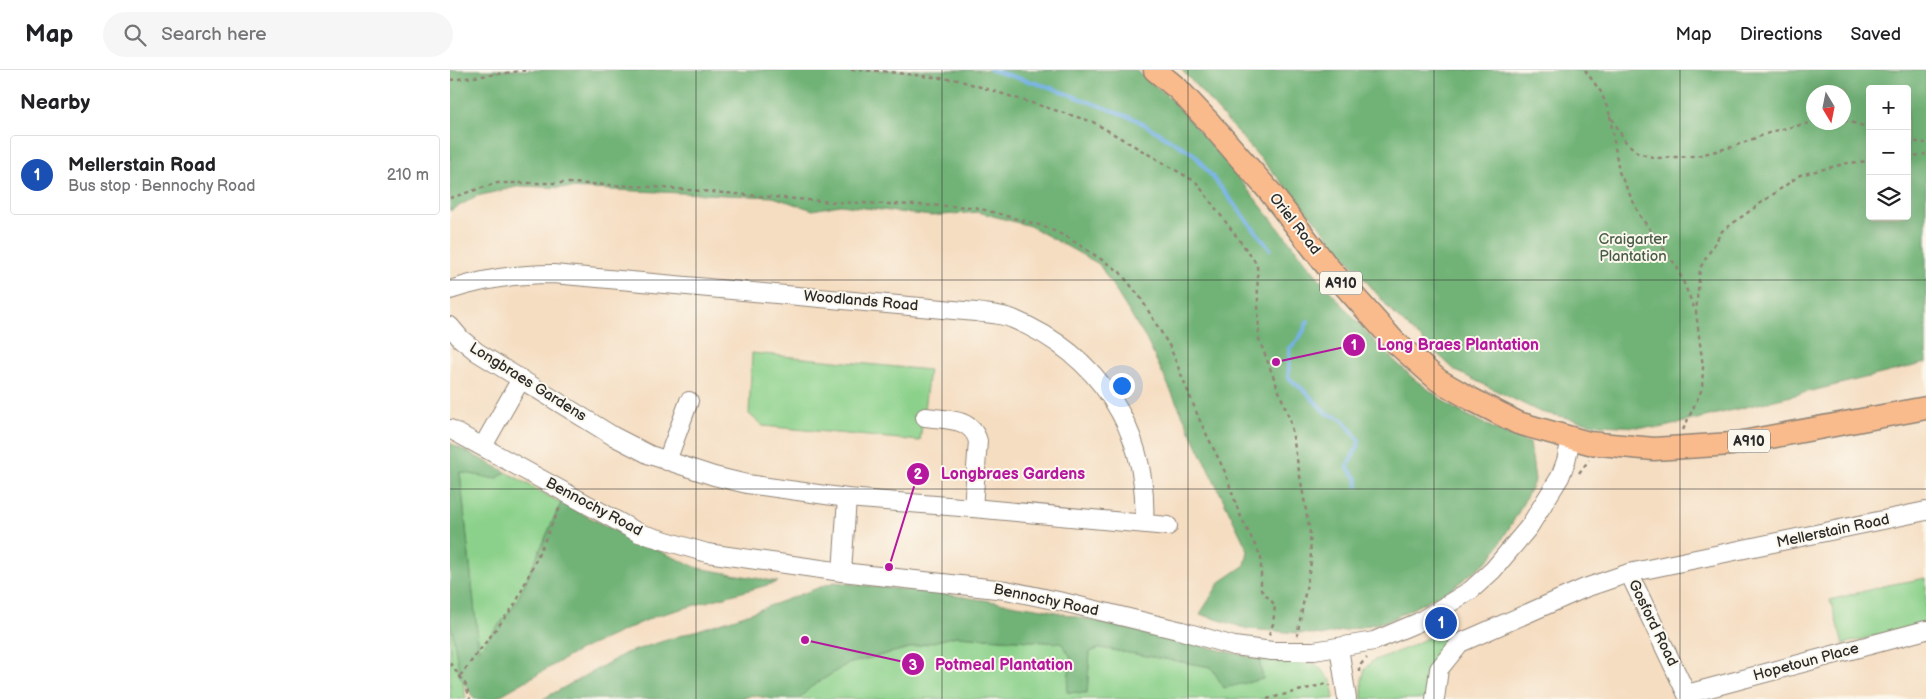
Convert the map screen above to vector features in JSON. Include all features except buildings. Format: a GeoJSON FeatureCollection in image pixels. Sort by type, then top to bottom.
{"type":"FeatureCollection","features":[{"type":"Feature","properties":{"kind":"main road","name":"Oriel Road"},"geometry":{"type":"LineString","coordinates":[[1156,70],[1178,89],[1208,121],[1270,192],[1327,266],[1394,341],[1438,380],[1518,422],[1571,439]]}},
{"type":"Feature","properties":{"kind":"main road","name":"A910"},"geometry":{"type":"LineString","coordinates":[[1571,439],[1589,444],[1654,448],[1732,444],[1926,408]]}},
{"type":"Feature","properties":{"kind":"street","name":"Woodlands Road"},"geometry":{"type":"LineString","coordinates":[[450,290],[493,279],[525,274],[553,274],[976,312],[1012,318],[1047,336],[1075,356],[1095,376],[1124,417],[1133,440],[1143,482],[1145,498],[1144,523]]}},
{"type":"Feature","properties":{"kind":"street","name":"Longbraes Gardens"},"geometry":{"type":"LineString","coordinates":[[450,326],[476,352],[613,436],[667,461],[747,484],[847,498],[1168,526]]}},
{"type":"Feature","properties":{"kind":"street"},"geometry":{"type":"LineString","coordinates":[[483,446],[521,380]]}},
{"type":"Feature","properties":{"kind":"street"},"geometry":{"type":"LineString","coordinates":[[667,461],[689,402]]}},
{"type":"Feature","properties":{"kind":"street"},"geometry":{"type":"LineString","coordinates":[[925,417],[964,423],[976,431],[978,441],[973,508]]}},
{"type":"Feature","properties":{"kind":"street","name":"Bennochy Road"},"geometry":{"type":"LineString","coordinates":[[450,429],[639,533],[707,553],[842,572],[1006,590],[1182,631],[1234,646],[1272,651],[1314,651],[1374,640],[1397,633],[1443,609],[1493,570],[1529,527],[1560,477],[1571,439]]}},
{"type":"Feature","properties":{"kind":"street"},"geometry":{"type":"LineString","coordinates":[[842,572],[847,498]]}},
{"type":"Feature","properties":{"kind":"street","name":"Mellerstain Road"},"geometry":{"type":"LineString","coordinates":[[1435,699],[1440,669],[1460,643],[1586,588],[1629,573],[1926,511]]}},
{"type":"Feature","properties":{"kind":"street","name":"Gosford Road"},"geometry":{"type":"LineString","coordinates":[[1629,573],[1688,696]]}},
{"type":"Feature","properties":{"kind":"street","name":"Hopetoun Place"},"geometry":{"type":"LineString","coordinates":[[1688,696],[1926,630]]}},
{"type":"Feature","properties":{"kind":"street"},"geometry":{"type":"LineString","coordinates":[[1339,647],[1346,694]]}},
{"type":"Feature","properties":{"kind":"path"},"geometry":{"type":"LineString","coordinates":[[450,80],[530,70]]}},
{"type":"Feature","properties":{"kind":"path"},"geometry":{"type":"LineString","coordinates":[[851,70],[880,71],[958,80],[1093,122],[1196,182],[1257,264],[1259,339],[1290,420],[1310,533],[1311,562],[1303,597],[1299,629],[1291,651]]}},
{"type":"Feature","properties":{"kind":"path"},"geometry":{"type":"LineString","coordinates":[[1585,70],[1601,92],[1610,115],[1625,141],[1638,153],[1656,158],[1696,156],[1732,147],[1774,131],[1806,124]]}},
{"type":"Feature","properties":{"kind":"path"},"geometry":{"type":"LineString","coordinates":[[1610,115],[1619,172],[1640,216],[1677,268],[1696,312]]}},
{"type":"Feature","properties":{"kind":"path"},"geometry":{"type":"LineString","coordinates":[[1851,122],[1866,127]]}},
{"type":"Feature","properties":{"kind":"path"},"geometry":{"type":"LineString","coordinates":[[1911,141],[1926,143]]}},
{"type":"Feature","properties":{"kind":"path"},"geometry":{"type":"LineString","coordinates":[[1911,156],[1926,154]]}},
{"type":"Feature","properties":{"kind":"path"},"geometry":{"type":"LineString","coordinates":[[1675,431],[1684,429],[1690,412],[1702,389],[1704,367],[1696,312],[1700,268],[1722,231],[1800,175],[1848,163],[1866,161]]}},
{"type":"Feature","properties":{"kind":"path"},"geometry":{"type":"LineString","coordinates":[[460,676],[516,603],[566,493]]}},
{"type":"Feature","properties":{"kind":"path"},"geometry":{"type":"LineString","coordinates":[[450,663],[466,685],[470,699]]}},
{"type":"Feature","properties":{"kind":"path"},"geometry":{"type":"LineString","coordinates":[[1268,699],[1325,684],[1335,687],[1346,694]]}},
{"type":"Feature","properties":{"kind":"green space"},"geometry":{"type":"Polygon","coordinates":[[[450,70],[1136,70],[1171,99],[1228,165],[1322,282],[1377,344],[1414,379],[1455,409],[1505,434],[1530,443],[1535,480],[1491,558],[1453,588],[1388,621],[1324,635],[1248,629],[1200,614],[1220,582],[1245,565],[1248,551],[1146,339],[1099,264],[1030,226],[978,212],[931,216],[840,205],[813,210],[773,197],[521,186],[477,196],[450,211],[450,70]]]}},
{"type":"Feature","properties":{"kind":"green space","name":"Craigarter Plantation"},"geometry":{"type":"Polygon","coordinates":[[[1182,70],[1926,70],[1926,363],[1660,428],[1599,425],[1540,412],[1456,371],[1394,314],[1301,204],[1182,70]]]}},
{"type":"Feature","properties":{"kind":"green space"},"geometry":{"type":"Polygon","coordinates":[[[752,353],[929,370],[920,441],[763,426],[749,414],[752,353]]]}},
{"type":"Feature","properties":{"kind":"green space"},"geometry":{"type":"Polygon","coordinates":[[[450,443],[506,472],[496,479],[460,472],[479,650],[516,603],[561,503],[634,540],[698,568],[778,582],[656,616],[578,651],[494,699],[474,699],[460,676],[450,619],[450,443]]]}},
{"type":"Feature","properties":{"kind":"green space"},"geometry":{"type":"Polygon","coordinates":[[[460,472],[496,479],[506,472],[561,503],[516,603],[479,651],[460,472]]]}},
{"type":"Feature","properties":{"kind":"green space"},"geometry":{"type":"Polygon","coordinates":[[[1926,578],[1926,623],[1843,644],[1830,600],[1888,585],[1926,578]]]}},
{"type":"Feature","properties":{"kind":"green space"},"geometry":{"type":"Polygon","coordinates":[[[834,582],[944,594],[1043,609],[1259,659],[1263,679],[1224,688],[1211,667],[1100,648],[1090,652],[1087,693],[1067,692],[1071,657],[1061,643],[956,636],[847,664],[811,687],[799,699],[772,699],[752,695],[742,699],[543,699],[626,653],[745,615],[834,582]]]}},
{"type":"Feature","properties":{"kind":"green space"},"geometry":{"type":"Polygon","coordinates":[[[450,609],[466,699],[450,699],[450,609]]]}},
{"type":"Feature","properties":{"kind":"green space"},"geometry":{"type":"Polygon","coordinates":[[[1449,627],[1458,642],[1429,699],[1362,699],[1362,680],[1365,669],[1372,661],[1407,648],[1449,627]]]}},
{"type":"Feature","properties":{"kind":"green space"},"geometry":{"type":"Polygon","coordinates":[[[956,636],[1061,643],[1071,657],[1067,692],[1087,693],[1090,652],[1100,648],[1211,667],[1263,679],[1259,659],[1316,664],[1331,680],[1334,699],[799,699],[811,687],[847,664],[956,636]]]}},
{"type":"Feature","properties":{"kind":"waterway"},"geometry":{"type":"LineString","coordinates":[[991,70],[1049,87],[1135,119],[1194,154],[1270,249]]}},
{"type":"Feature","properties":{"kind":"waterway"},"geometry":{"type":"LineString","coordinates":[[1308,321],[1298,340],[1289,348],[1289,378],[1326,413],[1342,419],[1359,440],[1358,446],[1347,467],[1357,479],[1358,486]]}},
{"type":"Feature","properties":{"kind":"place","name":"Long Braes Plantation"},"geometry":{"type":"Point","coordinates":[1276,362]}},
{"type":"Feature","properties":{"kind":"place","name":"Longbraes Gardens"},"geometry":{"type":"Point","coordinates":[889,567]}},
{"type":"Feature","properties":{"kind":"place","name":"Mellerstain Road"},"geometry":{"type":"Point","coordinates":[1441,623]}},
{"type":"Feature","properties":{"kind":"place","name":"Potmeal Plantation"},"geometry":{"type":"Point","coordinates":[805,640]}}]}
